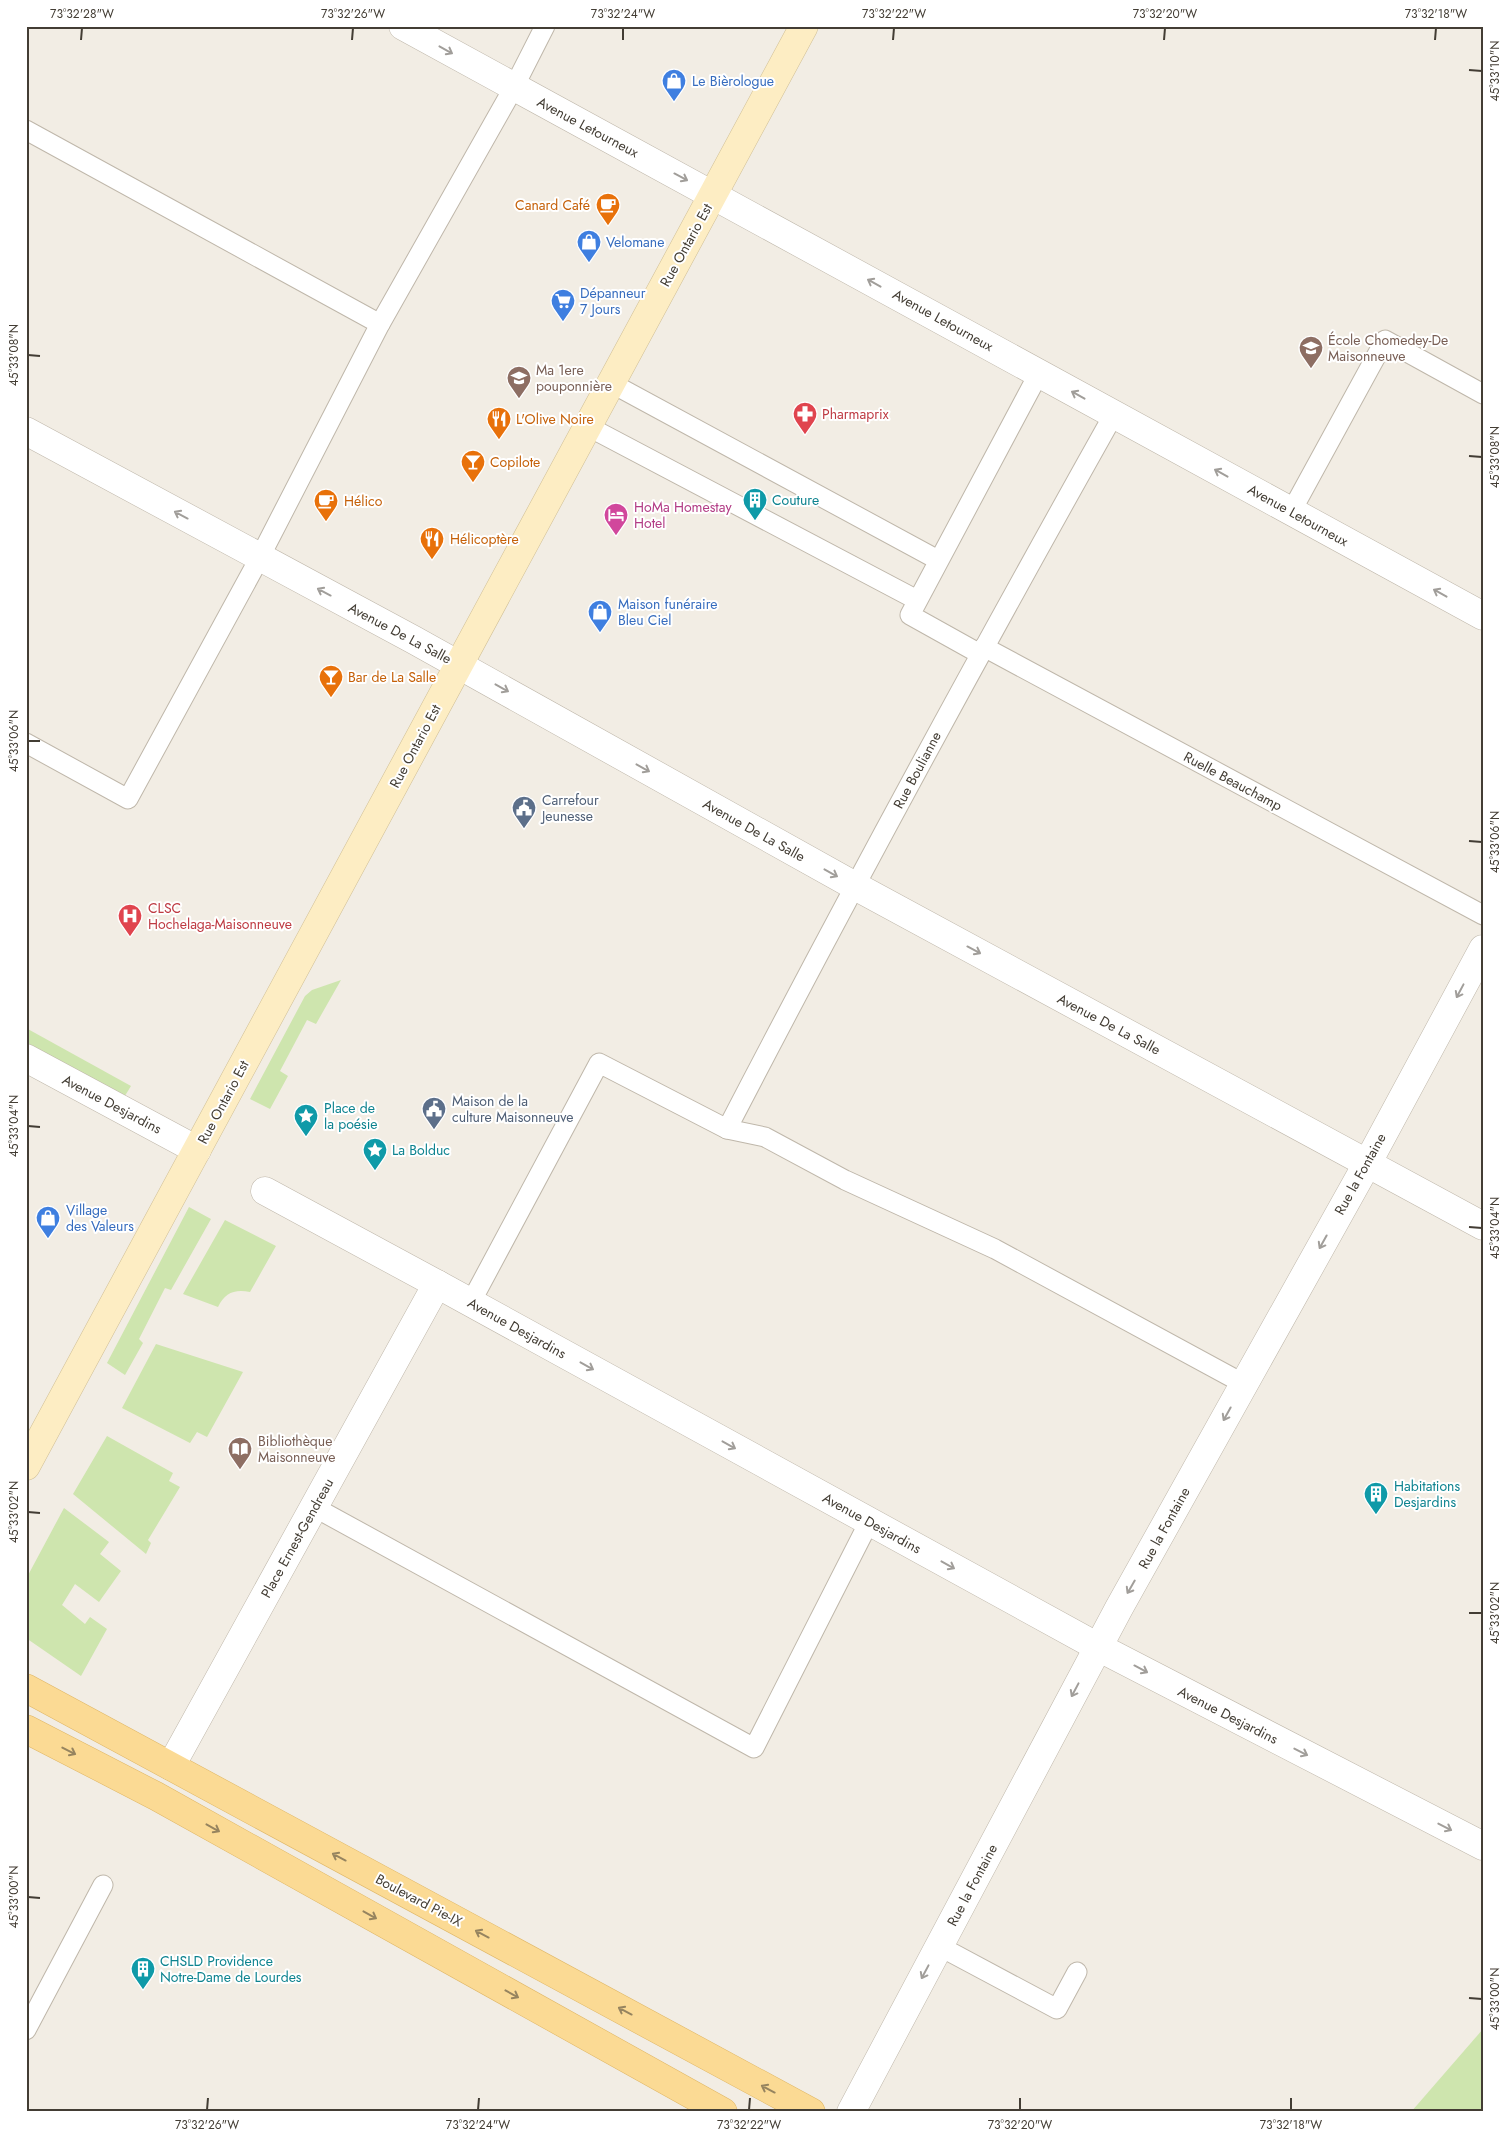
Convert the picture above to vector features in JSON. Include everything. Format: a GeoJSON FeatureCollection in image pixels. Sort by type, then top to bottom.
{"type":"FeatureCollection","features":[{"type":"Feature","properties":{"kind":"main road","name":"Rue Ontario Est"},"geometry":{"type":"LineString","coordinates":[[26,1466],[804,26]]}},
{"type":"Feature","properties":{"kind":"main road","name":"Boulevard Pie-IX"},"geometry":{"type":"LineString","coordinates":[[26,1688],[811,2112]]}},
{"type":"Feature","properties":{"kind":"main road"},"geometry":{"type":"LineString","coordinates":[[26,1729],[156,1796],[723,2112]]}},
{"type":"Feature","properties":{"kind":"street","name":"Avenue Letourneux"},"geometry":{"type":"LineString","coordinates":[[403,26],[1483,616]]}},
{"type":"Feature","properties":{"kind":"street","name":"Avenue De La Salle"},"geometry":{"type":"LineString","coordinates":[[26,431],[459,665],[855,886],[1483,1226]]}},
{"type":"Feature","properties":{"kind":"street","name":"Rue la Fontaine"},"geometry":{"type":"LineString","coordinates":[[851,2112],[1098,1647],[1367,1164],[1483,948]]}},
{"type":"Feature","properties":{"kind":"street","name":"Avenue Desjardins"},"geometry":{"type":"LineString","coordinates":[[26,1058],[197,1150]]}},
{"type":"Feature","properties":{"kind":"street","name":"Avenue Desjardins"},"geometry":{"type":"LineString","coordinates":[[265,1191],[471,1302],[1098,1647],[1483,1846]]}},
{"type":"Feature","properties":{"kind":"street","name":"Place Ernest-Gendreau"},"geometry":{"type":"LineString","coordinates":[[171,1766],[437,1284]]}},
{"type":"Feature","properties":{"kind":"lane"},"geometry":{"type":"LineString","coordinates":[[26,743],[128,799],[260,557],[380,324],[514,86],[545,26]]}},
{"type":"Feature","properties":{"kind":"lane"},"geometry":{"type":"LineString","coordinates":[[26,130],[380,324]]}},
{"type":"Feature","properties":{"kind":"lane"},"geometry":{"type":"LineString","coordinates":[[1291,512],[1385,340],[1483,394]]}},
{"type":"Feature","properties":{"kind":"lane"},"geometry":{"type":"LineString","coordinates":[[589,427],[918,600],[1039,373]]}},
{"type":"Feature","properties":{"kind":"lane"},"geometry":{"type":"LineString","coordinates":[[611,384],[938,560]]}},
{"type":"Feature","properties":{"kind":"lane","name":"Rue Boulianne"},"geometry":{"type":"LineString","coordinates":[[727,1129],[982,650],[1114,414]]}},
{"type":"Feature","properties":{"kind":"lane","name":"Ruelle Beauchamp"},"geometry":{"type":"LineString","coordinates":[[918,600],[910,615],[982,650],[1483,915]]}},
{"type":"Feature","properties":{"kind":"lane"},"geometry":{"type":"LineString","coordinates":[[471,1302],[599,1063],[727,1129],[765,1137],[845,1180],[996,1249],[1244,1384]]}},
{"type":"Feature","properties":{"kind":"lane"},"geometry":{"type":"LineString","coordinates":[[314,1507],[754,1748],[869,1522]]}},
{"type":"Feature","properties":{"kind":"lane"},"geometry":{"type":"LineString","coordinates":[[26,2030],[104,1885]]}},
{"type":"Feature","properties":{"kind":"lane"},"geometry":{"type":"LineString","coordinates":[[939,1946],[1057,2009],[1076,1972]]}},
{"type":"Feature","properties":{"kind":"green space"},"geometry":{"type":"Polygon","coordinates":[[[341,980],[316,1024],[307,1020],[280,1071],[288,1076],[270,1109],[250,1099],[305,996],[312,990],[341,980]]]}},
{"type":"Feature","properties":{"kind":"green space"},"geometry":{"type":"Polygon","coordinates":[[[26,1028],[131,1086],[123,1099],[26,1046],[26,1028]]]}},
{"type":"Feature","properties":{"kind":"green space"},"geometry":{"type":"Polygon","coordinates":[[[189,1207],[211,1219],[171,1290],[165,1288],[139,1339],[143,1343],[125,1375],[107,1363],[189,1207]]]}},
{"type":"Feature","properties":{"kind":"green space"},"geometry":{"type":"Polygon","coordinates":[[[225,1220],[276,1246],[250,1292],[239,1291],[231,1293],[224,1298],[218,1307],[183,1294],[225,1220]]]}},
{"type":"Feature","properties":{"kind":"green space"},"geometry":{"type":"Polygon","coordinates":[[[156,1344],[243,1372],[207,1437],[197,1432],[190,1443],[122,1408],[156,1344]]]}},
{"type":"Feature","properties":{"kind":"green space"},"geometry":{"type":"Polygon","coordinates":[[[107,1436],[173,1473],[169,1481],[180,1487],[148,1540],[151,1543],[146,1554],[73,1494],[107,1436]]]}},
{"type":"Feature","properties":{"kind":"green space"},"geometry":{"type":"Polygon","coordinates":[[[64,1508],[109,1542],[100,1554],[121,1571],[99,1602],[75,1584],[62,1605],[85,1624],[90,1617],[107,1629],[81,1676],[26,1638],[26,1579],[64,1508]]]}},
{"type":"Feature","properties":{"kind":"green space"},"geometry":{"type":"Polygon","coordinates":[[[1483,2029],[1483,2112],[1411,2112],[1483,2029]]]}},
{"type":"Feature","properties":{"kind":"place","name":"Le Bièrologue"},"geometry":{"type":"Point","coordinates":[674,102]}},
{"type":"Feature","properties":{"kind":"place","name":"Canard Café"},"geometry":{"type":"Point","coordinates":[608,226]}},
{"type":"Feature","properties":{"kind":"place","name":"Velomane"},"geometry":{"type":"Point","coordinates":[589,263]}},
{"type":"Feature","properties":{"kind":"place","name":"Dépanneur 7 Jours"},"geometry":{"type":"Point","coordinates":[563,322]}},
{"type":"Feature","properties":{"kind":"place","name":"École Chomedey-De Maisonneuve"},"geometry":{"type":"Point","coordinates":[1311,369]}},
{"type":"Feature","properties":{"kind":"place","name":"Ma 1ere pouponnière"},"geometry":{"type":"Point","coordinates":[519,399]}},
{"type":"Feature","properties":{"kind":"place","name":"Pharmaprix"},"geometry":{"type":"Point","coordinates":[805,435]}},
{"type":"Feature","properties":{"kind":"place","name":"L'Olive Noire"},"geometry":{"type":"Point","coordinates":[499,440]}},
{"type":"Feature","properties":{"kind":"place","name":"Copilote"},"geometry":{"type":"Point","coordinates":[473,483]}},
{"type":"Feature","properties":{"kind":"place","name":"Couture"},"geometry":{"type":"Point","coordinates":[755,521]}},
{"type":"Feature","properties":{"kind":"place","name":"Hélico"},"geometry":{"type":"Point","coordinates":[326,522]}},
{"type":"Feature","properties":{"kind":"place","name":"HoMa Homestay Hotel"},"geometry":{"type":"Point","coordinates":[616,536]}},
{"type":"Feature","properties":{"kind":"place","name":"Hélicoptère"},"geometry":{"type":"Point","coordinates":[432,560]}},
{"type":"Feature","properties":{"kind":"place","name":"Maison funéraire Bleu Ciel"},"geometry":{"type":"Point","coordinates":[600,633]}},
{"type":"Feature","properties":{"kind":"place","name":"Bar de La Salle"},"geometry":{"type":"Point","coordinates":[331,698]}},
{"type":"Feature","properties":{"kind":"place","name":"Carrefour Jeunesse"},"geometry":{"type":"Point","coordinates":[524,829]}},
{"type":"Feature","properties":{"kind":"place","name":"CLSC Hochelaga-Maisonneuve"},"geometry":{"type":"Point","coordinates":[130,937]}},
{"type":"Feature","properties":{"kind":"place","name":"Maison de la culture Maisonneuve"},"geometry":{"type":"Point","coordinates":[434,1130]}},
{"type":"Feature","properties":{"kind":"place","name":"Place de la poésie"},"geometry":{"type":"Point","coordinates":[306,1137]}},
{"type":"Feature","properties":{"kind":"place","name":"La Bolduc"},"geometry":{"type":"Point","coordinates":[375,1171]}},
{"type":"Feature","properties":{"kind":"place","name":"Village des Valeurs"},"geometry":{"type":"Point","coordinates":[48,1239]}},
{"type":"Feature","properties":{"kind":"place","name":"Bibliothèque Maisonneuve"},"geometry":{"type":"Point","coordinates":[240,1470]}},
{"type":"Feature","properties":{"kind":"place","name":"Habitations Desjardins"},"geometry":{"type":"Point","coordinates":[1376,1515]}},
{"type":"Feature","properties":{"kind":"place","name":"CHSLD Providence Notre-Dame de Lourdes"},"geometry":{"type":"Point","coordinates":[143,1990]}}]}
